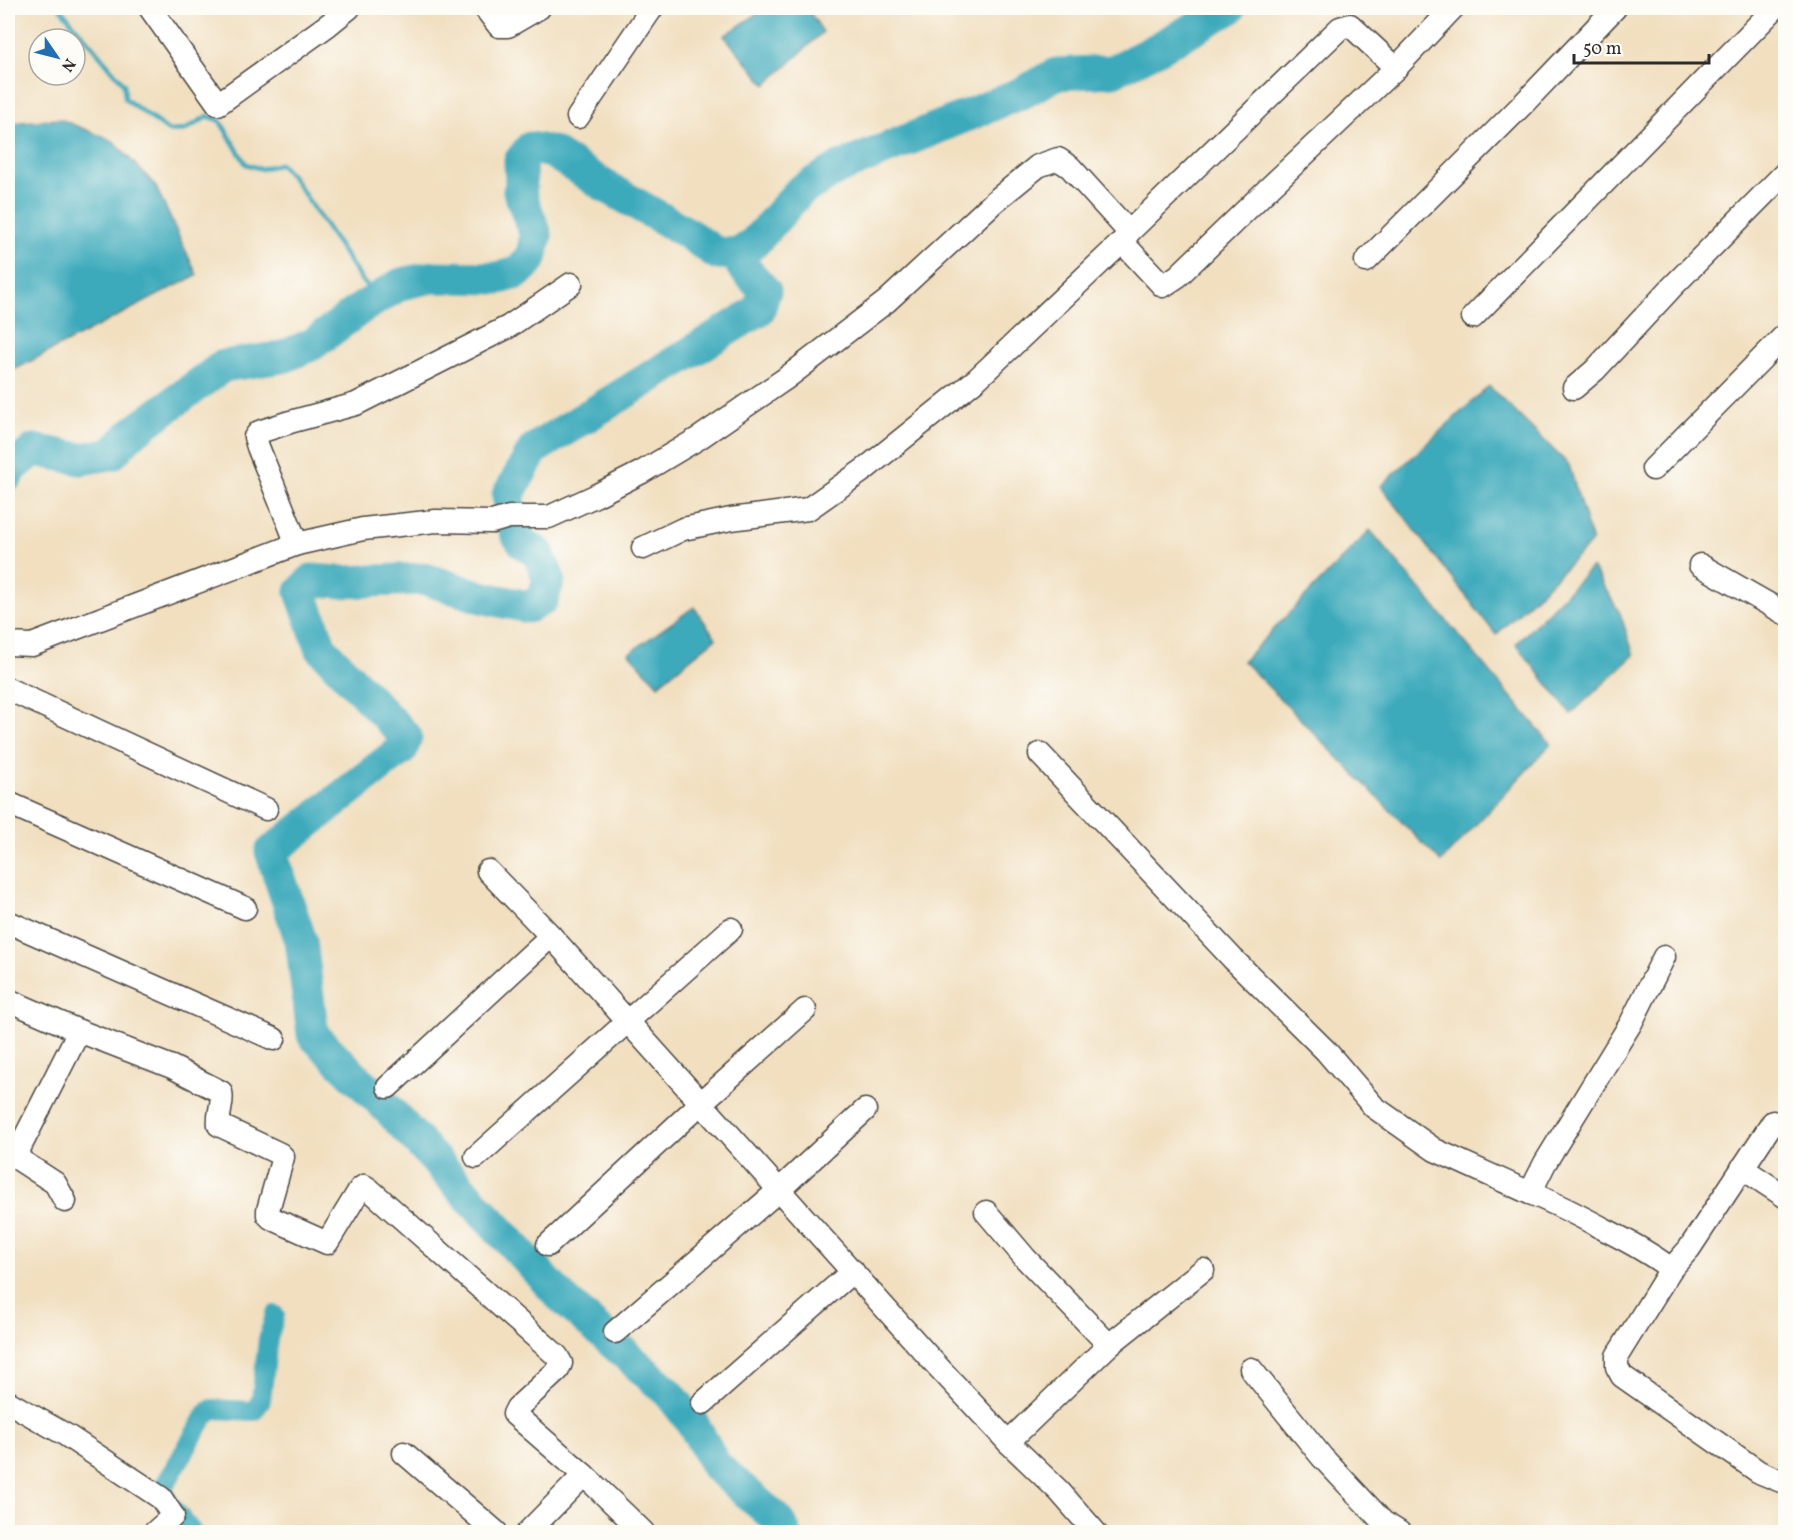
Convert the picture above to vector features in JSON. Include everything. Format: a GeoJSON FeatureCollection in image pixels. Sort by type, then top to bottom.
{"type":"FeatureCollection","features":[{"type":"Feature","properties":{"kind":"street"},"geometry":{"type":"LineString","coordinates":[[150,8],[218,104],[322,16],[349,8]]}},
{"type":"Feature","properties":{"kind":"street"},"geometry":{"type":"LineString","coordinates":[[485,8],[499,26],[508,26],[539,8]]}},
{"type":"Feature","properties":{"kind":"street"},"geometry":{"type":"LineString","coordinates":[[578,117],[652,8]]}},
{"type":"Feature","properties":{"kind":"street"},"geometry":{"type":"LineString","coordinates":[[8,644],[32,645],[297,544],[363,529],[436,521],[492,522],[509,517],[549,517],[576,505],[642,472],[699,438],[784,379],[887,301],[994,202],[1038,166],[1058,159],[1070,167],[1163,286],[1178,276],[1396,68],[1452,8]]}},
{"type":"Feature","properties":{"kind":"street"},"geometry":{"type":"LineString","coordinates":[[1366,261],[1615,8]]}},
{"type":"Feature","properties":{"kind":"street"},"geometry":{"type":"LineString","coordinates":[[1473,317],[1774,8]]}},
{"type":"Feature","properties":{"kind":"street"},"geometry":{"type":"LineString","coordinates":[[643,548],[683,529],[731,519],[808,509],[865,469],[977,379],[1340,28],[1350,26],[1396,68]]}},
{"type":"Feature","properties":{"kind":"street"},"geometry":{"type":"LineString","coordinates":[[1574,388],[1595,370],[1673,286],[1785,172]]}},
{"type":"Feature","properties":{"kind":"street"},"geometry":{"type":"LineString","coordinates":[[297,544],[258,447],[255,437],[259,432],[356,404],[508,327],[571,284]]}},
{"type":"Feature","properties":{"kind":"street"},"geometry":{"type":"LineString","coordinates":[[1653,469],[1785,334]]}},
{"type":"Feature","properties":{"kind":"street"},"geometry":{"type":"LineString","coordinates":[[1700,565],[1785,614]]}},
{"type":"Feature","properties":{"kind":"street"},"geometry":{"type":"LineString","coordinates":[[8,689],[267,809]]}},
{"type":"Feature","properties":{"kind":"street"},"geometry":{"type":"LineString","coordinates":[[1040,754],[1233,959],[1326,1051],[1374,1107],[1435,1150],[1550,1201],[1651,1254],[1671,1269]]}},
{"type":"Feature","properties":{"kind":"street"},"geometry":{"type":"LineString","coordinates":[[8,803],[245,908]]}},
{"type":"Feature","properties":{"kind":"street"},"geometry":{"type":"LineString","coordinates":[[488,871],[551,936],[1008,1442],[1059,1491],[1095,1533]]}},
{"type":"Feature","properties":{"kind":"street"},"geometry":{"type":"LineString","coordinates":[[8,922],[274,1039]]}},
{"type":"Feature","properties":{"kind":"street"},"geometry":{"type":"LineString","coordinates":[[476,1157],[731,929]]}},
{"type":"Feature","properties":{"kind":"street"},"geometry":{"type":"LineString","coordinates":[[388,1087],[551,936]]}},
{"type":"Feature","properties":{"kind":"street"},"geometry":{"type":"LineString","coordinates":[[1530,1193],[1545,1163],[1631,1023],[1664,957]]}},
{"type":"Feature","properties":{"kind":"street"},"geometry":{"type":"LineString","coordinates":[[8,1000],[78,1031],[172,1067],[221,1092],[219,1125],[283,1157],[268,1210],[271,1218],[327,1243],[360,1189],[364,1186],[369,1189],[557,1356],[561,1363],[558,1370],[517,1408],[514,1414],[584,1474],[643,1533]]}},
{"type":"Feature","properties":{"kind":"street"},"geometry":{"type":"LineString","coordinates":[[548,1245],[701,1102],[805,1010]]}},
{"type":"Feature","properties":{"kind":"street"},"geometry":{"type":"LineString","coordinates":[[65,1201],[55,1183],[11,1156],[78,1031]]}},
{"type":"Feature","properties":{"kind":"street"},"geometry":{"type":"LineString","coordinates":[[615,1332],[779,1190],[865,1110]]}},
{"type":"Feature","properties":{"kind":"street"},"geometry":{"type":"LineString","coordinates":[[1773,1122],[1689,1249],[1671,1269],[1617,1356],[1617,1367],[1622,1376],[1759,1472],[1785,1483]]}},
{"type":"Feature","properties":{"kind":"street"},"geometry":{"type":"LineString","coordinates":[[1742,1168],[1785,1197]]}},
{"type":"Feature","properties":{"kind":"street"},"geometry":{"type":"LineString","coordinates":[[986,1212],[1026,1259],[1109,1346]]}},
{"type":"Feature","properties":{"kind":"street"},"geometry":{"type":"LineString","coordinates":[[1008,1442],[1109,1346],[1203,1270]]}},
{"type":"Feature","properties":{"kind":"street"},"geometry":{"type":"LineString","coordinates":[[703,1403],[853,1271]]}},
{"type":"Feature","properties":{"kind":"street"},"geometry":{"type":"LineString","coordinates":[[1251,1368],[1322,1457],[1383,1522],[1399,1533]]}},
{"type":"Feature","properties":{"kind":"street"},"geometry":{"type":"LineString","coordinates":[[8,1402],[66,1435],[161,1498],[173,1516],[155,1533]]}},
{"type":"Feature","properties":{"kind":"street"},"geometry":{"type":"LineString","coordinates":[[404,1453],[496,1533]]}},
{"type":"Feature","properties":{"kind":"street"},"geometry":{"type":"LineString","coordinates":[[528,1533],[584,1474]]}},
{"type":"Feature","properties":{"kind":"water"},"geometry":{"type":"Polygon","coordinates":[[[766,8],[807,8],[823,32],[766,85],[724,36],[766,8]]]}},
{"type":"Feature","properties":{"kind":"water"},"geometry":{"type":"Polygon","coordinates":[[[60,119],[113,141],[155,185],[197,275],[8,373],[8,123],[60,119]]]}},
{"type":"Feature","properties":{"kind":"water"},"geometry":{"type":"Polygon","coordinates":[[[1489,386],[1569,465],[1592,542],[1496,635],[1381,486],[1489,386]]]}},
{"type":"Feature","properties":{"kind":"water"},"geometry":{"type":"Polygon","coordinates":[[[1370,530],[1551,744],[1441,862],[1243,661],[1370,530]]]}},
{"type":"Feature","properties":{"kind":"water"},"geometry":{"type":"Polygon","coordinates":[[[1592,567],[1620,613],[1634,655],[1571,714],[1516,644],[1592,567]]]}},
{"type":"Feature","properties":{"kind":"water"},"geometry":{"type":"Polygon","coordinates":[[[694,607],[716,638],[658,685],[629,653],[694,607]]]}},
{"type":"Feature","properties":{"kind":"waterway"},"geometry":{"type":"LineString","coordinates":[[60,8],[124,84],[125,99],[169,131],[185,130],[208,116],[220,121],[246,164],[261,169],[280,164],[294,179],[363,282],[380,297]]}},
{"type":"Feature","properties":{"kind":"waterway"},"geometry":{"type":"LineString","coordinates":[[8,475],[13,467],[34,450],[81,459],[112,454],[131,434],[223,366],[283,357],[313,344],[360,309],[401,284],[433,277],[499,278],[517,273],[531,259],[536,235],[519,191],[521,188],[520,161],[530,148],[552,152],[605,186],[687,233],[716,253],[739,254],[754,243],[800,191],[837,169],[1024,92],[1056,74],[1113,71],[1230,8]]}},
{"type":"Feature","properties":{"kind":"waterway"},"geometry":{"type":"LineString","coordinates":[[739,254],[742,266],[765,291],[759,310],[534,449],[508,495],[515,531],[523,543],[538,553],[549,579],[542,600],[528,607],[481,597],[425,579],[342,582],[312,580],[301,592],[321,648],[406,737],[402,749],[271,852],[301,941],[313,1035],[390,1111],[561,1297],[669,1393],[693,1424],[716,1466],[778,1520],[785,1532]]}},
{"type":"Feature","properties":{"kind":"waterway"},"geometry":{"type":"LineString","coordinates":[[192,1532],[168,1502],[162,1490],[206,1414],[212,1409],[254,1411],[261,1400],[268,1339],[275,1315]]}}]}
